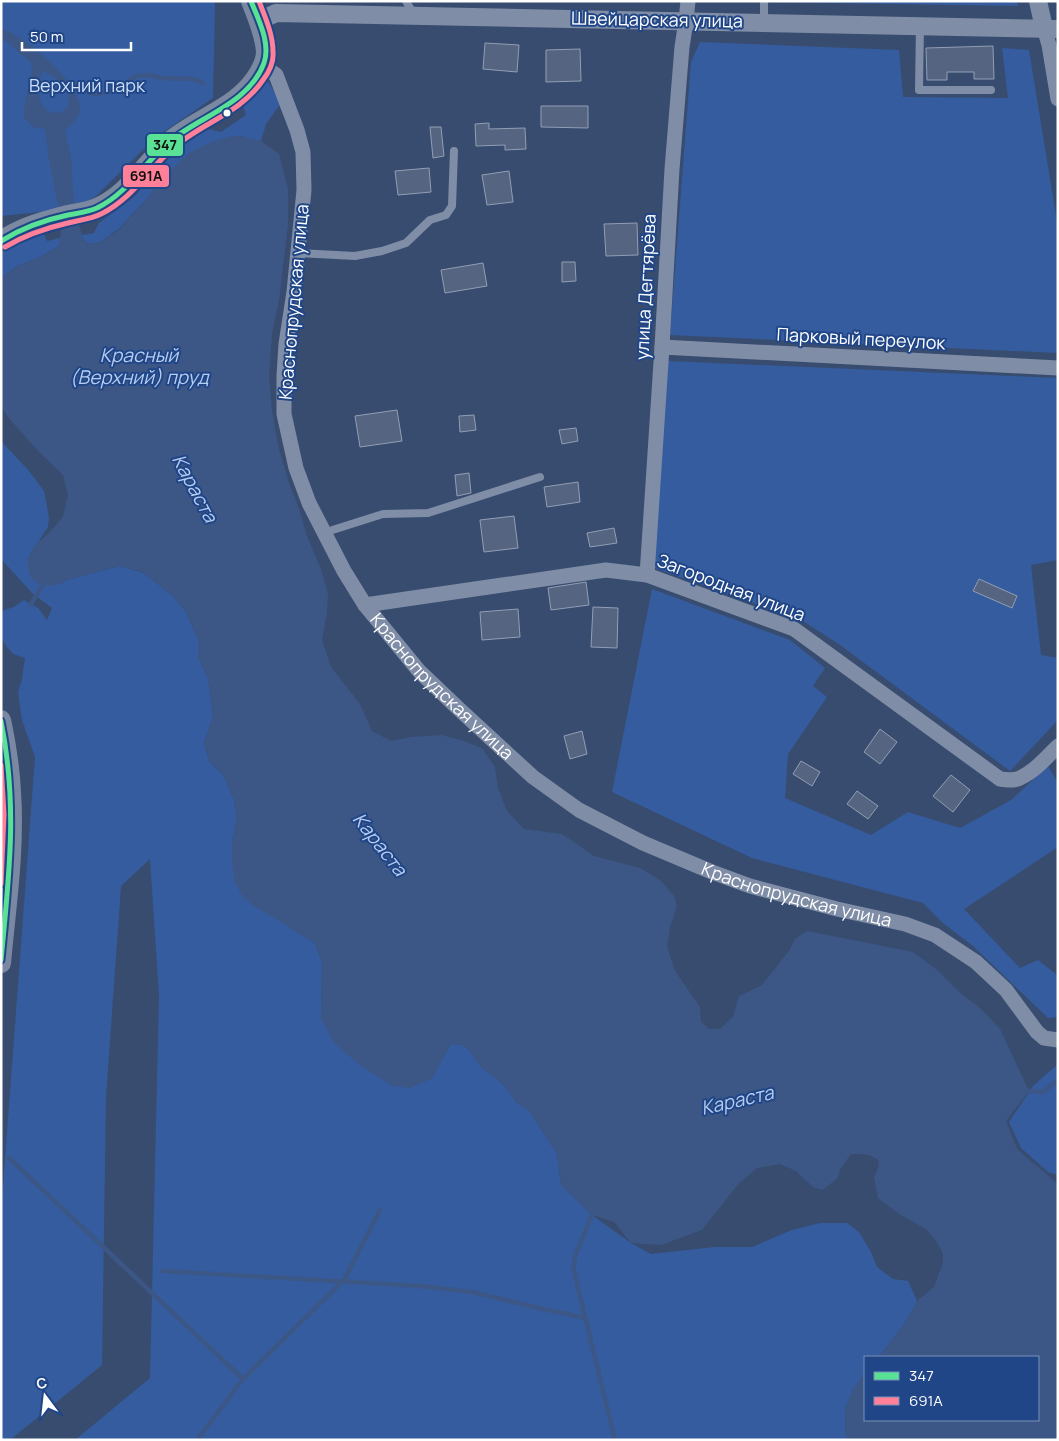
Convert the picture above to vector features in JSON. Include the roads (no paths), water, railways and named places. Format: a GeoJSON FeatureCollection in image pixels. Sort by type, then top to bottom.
{"type":"FeatureCollection","features":[{"type":"Feature","properties":{"kind":"main road"},"geometry":{"type":"LineString","coordinates":[[1,241],[18,230],[53,218],[95,209],[114,199],[170,141],[240,96],[256,78],[266,58],[263,35],[251,1]]}},
{"type":"Feature","properties":{"kind":"main road"},"geometry":{"type":"LineString","coordinates":[[1,720],[8,755],[12,793],[11,846],[1,963]]}},
{"type":"Feature","properties":{"kind":"street","name":"улица Дегтярёва"},"geometry":{"type":"LineString","coordinates":[[647,574],[672,169],[682,47],[688,1]]}},
{"type":"Feature","properties":{"kind":"street"},"geometry":{"type":"LineString","coordinates":[[1038,1],[1051,28],[1049,46],[1058,99]]}},
{"type":"Feature","properties":{"kind":"street","name":"Швейцарская улица"},"geometry":{"type":"LineString","coordinates":[[259,21],[276,13],[410,8],[686,21],[1051,28]]}},
{"type":"Feature","properties":{"kind":"street","name":"Краснопрудская улица"},"geometry":{"type":"LineString","coordinates":[[263,66],[276,75],[298,130],[303,152],[304,190],[294,292],[286,344],[284,414],[296,468],[309,503],[344,571],[365,605],[420,671],[460,710],[533,776],[579,810],[643,843],[750,886],[837,909],[905,924],[935,936],[976,962],[1006,990],[1037,1032],[1044,1038],[1058,1040]]}},
{"type":"Feature","properties":{"kind":"street","name":"Парковый переулок"},"geometry":{"type":"LineString","coordinates":[[662,347],[1058,368]]}},
{"type":"Feature","properties":{"kind":"street","name":"Загородная улица"},"geometry":{"type":"LineString","coordinates":[[365,605],[606,570],[647,574],[794,629],[1000,779],[1009,781],[1020,779],[1058,746]]}},
{"type":"Feature","properties":{"kind":"lane"},"geometry":{"type":"LineString","coordinates":[[764,1],[764,22]]}},
{"type":"Feature","properties":{"kind":"lane"},"geometry":{"type":"LineString","coordinates":[[920,25],[919,90],[991,90]]}},
{"type":"Feature","properties":{"kind":"lane"},"geometry":{"type":"LineString","coordinates":[[298,253],[355,256],[382,251],[406,243],[430,220],[446,215],[452,206],[454,151]]}},
{"type":"Feature","properties":{"kind":"lane"},"geometry":{"type":"LineString","coordinates":[[324,533],[383,514],[428,513],[540,478]]}},
{"type":"Feature","properties":{"kind":"water","name":"Красный (Верхний) пруд"},"geometry":{"type":"Polygon","coordinates":[[[1,28],[37,50],[62,74],[78,99],[79,113],[65,132],[71,157],[74,205],[81,237],[88,244],[100,242],[120,229],[175,166],[189,153],[211,142],[231,136],[238,136],[261,141],[279,154],[288,189],[288,225],[279,300],[272,333],[269,376],[272,411],[278,445],[288,480],[307,536],[322,572],[328,594],[322,640],[331,667],[360,704],[372,731],[391,741],[411,737],[441,735],[482,748],[495,767],[498,788],[507,811],[524,829],[562,834],[594,856],[640,868],[660,880],[674,896],[677,906],[670,927],[667,946],[675,971],[700,1007],[701,1022],[709,1029],[720,1029],[733,1017],[739,996],[762,985],[789,951],[795,939],[807,931],[913,952],[937,970],[958,991],[981,1009],[1000,1029],[1029,1091],[1006,1121],[1017,1149],[1058,1184],[1058,1440],[846,1440],[845,1410],[853,1389],[864,1375],[864,1421],[1039,1421],[1039,1356],[880,1356],[905,1323],[917,1301],[934,1287],[943,1263],[943,1254],[926,1229],[899,1214],[878,1198],[874,1177],[879,1166],[878,1160],[871,1156],[851,1154],[841,1168],[837,1179],[822,1190],[813,1187],[796,1171],[780,1164],[757,1168],[738,1184],[702,1230],[661,1245],[631,1243],[614,1222],[592,1215],[561,1185],[557,1154],[529,1110],[517,1103],[504,1085],[481,1067],[463,1045],[451,1044],[431,1079],[410,1088],[392,1086],[360,1065],[335,1044],[321,1019],[322,963],[315,943],[254,906],[243,897],[234,881],[232,842],[237,818],[234,799],[223,775],[209,761],[204,743],[213,716],[208,678],[198,657],[198,640],[186,612],[173,596],[143,572],[119,566],[67,580],[57,585],[42,586],[31,578],[28,569],[28,558],[35,545],[63,517],[68,495],[63,475],[39,452],[1,407],[1,278],[17,266],[40,257],[59,246],[62,224],[49,160],[45,129],[33,127],[24,118],[25,102],[32,72],[31,63],[6,41],[1,40],[1,28]],[[42,71],[39,93],[45,108],[50,112],[60,113],[68,107],[69,99],[63,85],[42,71]]]}},
{"type":"Feature","properties":{"kind":"waterway"},"geometry":{"type":"LineString","coordinates":[[75,89],[95,94],[103,93],[113,90],[136,76],[149,75],[162,78],[193,79],[203,83]]}},
{"type":"Feature","properties":{"kind":"waterway"},"geometry":{"type":"LineString","coordinates":[[31,604],[42,586]]}},
{"type":"Feature","properties":{"kind":"waterway"},"geometry":{"type":"LineString","coordinates":[[1029,1091],[1043,1092],[1058,1080]]}},
{"type":"Feature","properties":{"kind":"waterway"},"geometry":{"type":"LineString","coordinates":[[9,1158],[243,1379]]}},
{"type":"Feature","properties":{"kind":"waterway"},"geometry":{"type":"LineString","coordinates":[[197,1440],[243,1379],[344,1280],[380,1210]]}},
{"type":"Feature","properties":{"kind":"waterway"},"geometry":{"type":"LineString","coordinates":[[592,1215],[577,1251],[573,1267],[615,1440]]}},
{"type":"Feature","properties":{"kind":"waterway"},"geometry":{"type":"LineString","coordinates":[[163,1271],[420,1286],[472,1292],[586,1318]]}},
{"type":"Feature","properties":{"kind":"park label","name":"Верхний парк"},"geometry":{"type":"Point","coordinates":[87,86]}},
{"type":"Feature","properties":{"kind":"water label","name":"Караста"},"geometry":{"type":"Point","coordinates":[195,488]}},
{"type":"Feature","properties":{"kind":"water label","name":"Караста"},"geometry":{"type":"Point","coordinates":[380,844]}},
{"type":"Feature","properties":{"kind":"water label","name":"Караста"},"geometry":{"type":"Point","coordinates":[737,1100]}}]}
